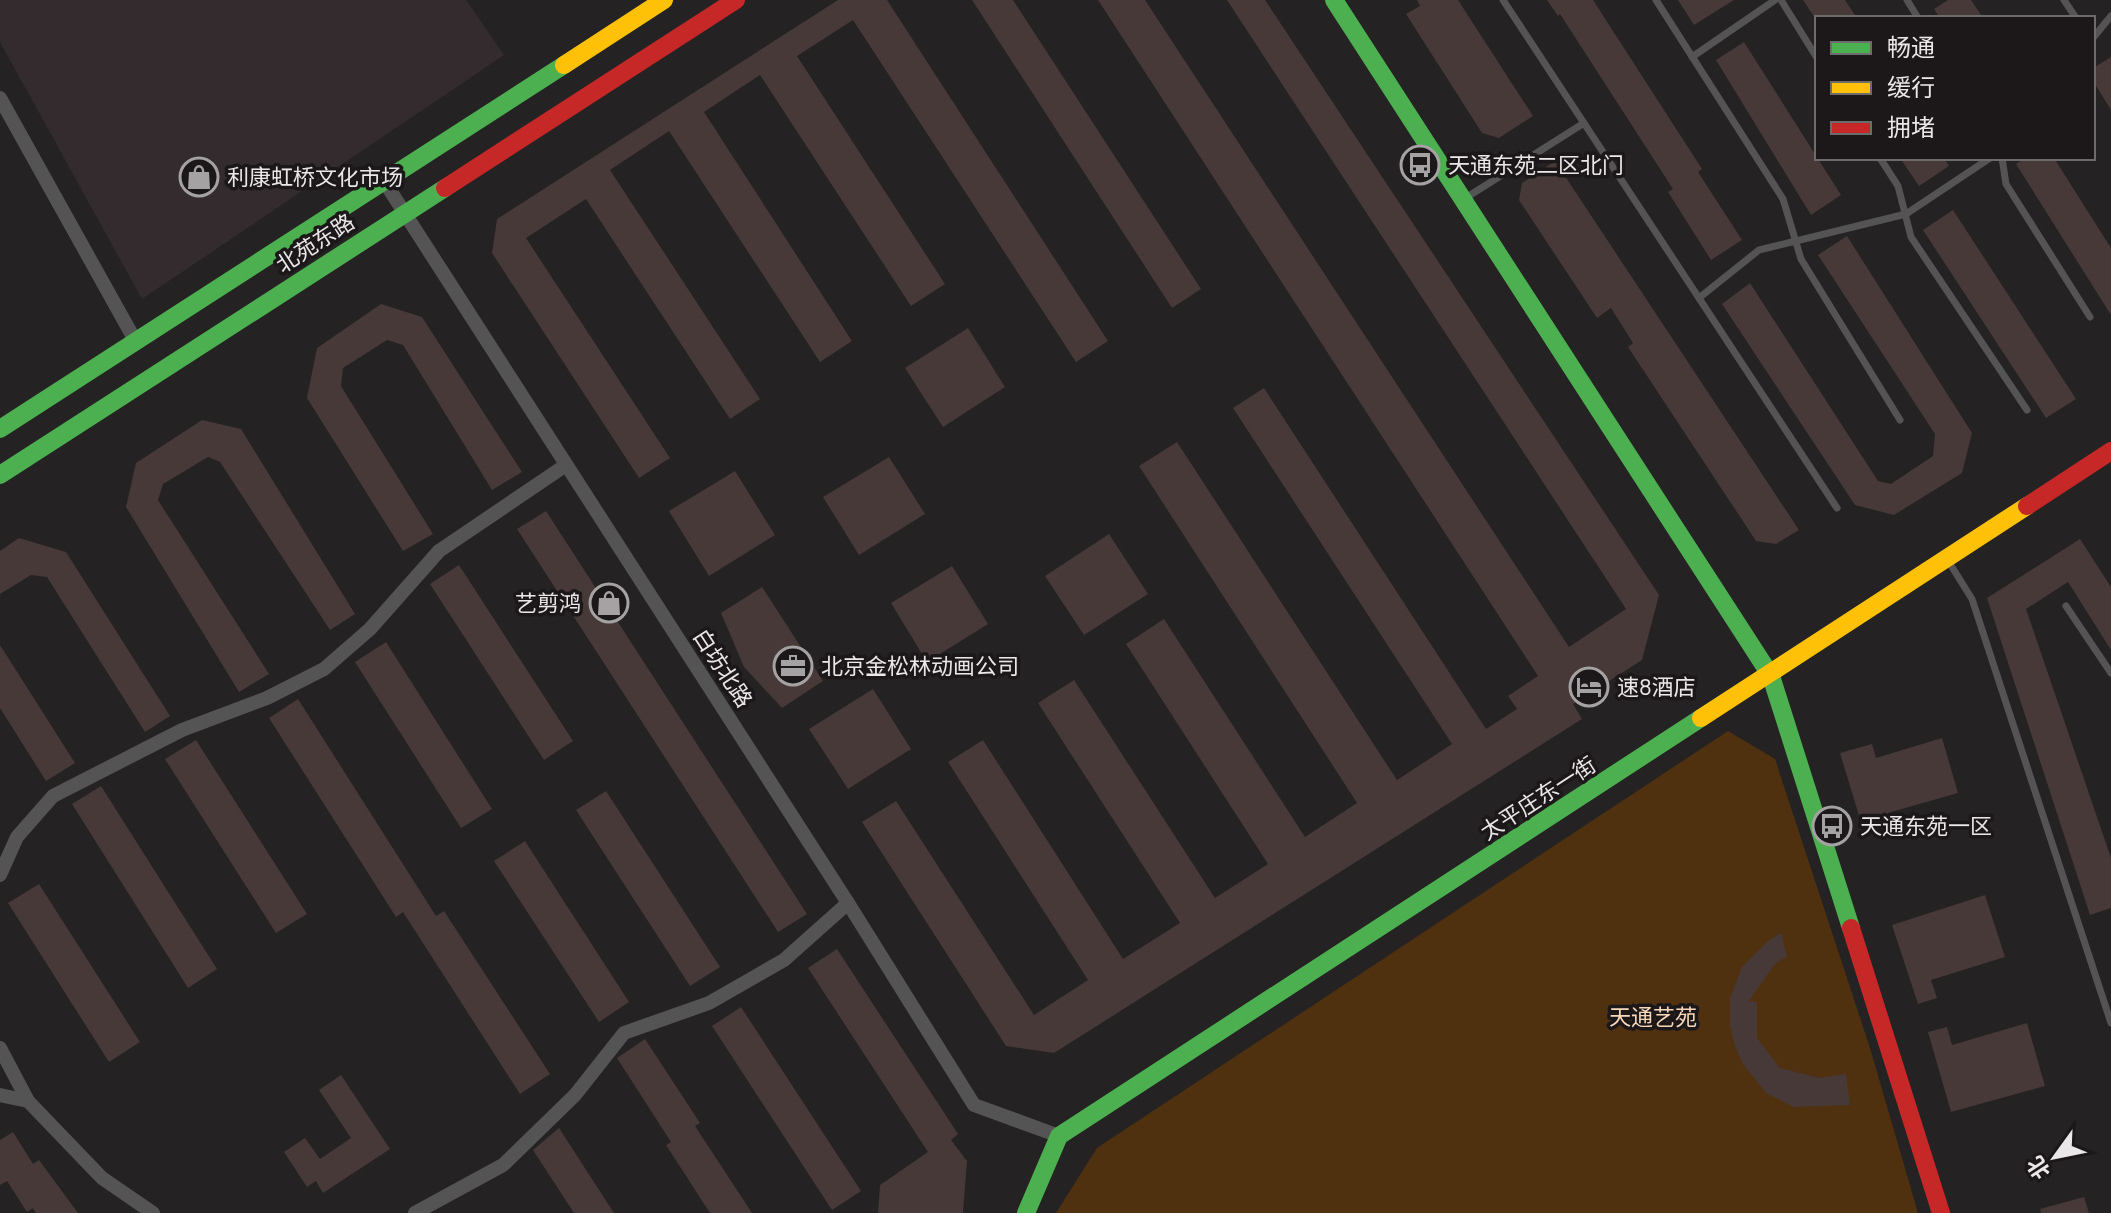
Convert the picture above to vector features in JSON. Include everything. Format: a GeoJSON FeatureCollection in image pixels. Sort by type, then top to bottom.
{"type":"FeatureCollection","features":[{"type":"Feature","properties":{"kind":"street","name":"北苑东路"},"geometry":{"type":"LineString","coordinates":[[0,429],[664,0]]}},
{"type":"Feature","properties":{"kind":"street","name":"北苑东路"},"geometry":{"type":"LineString","coordinates":[[0,475],[736,0]]}},
{"type":"Feature","properties":{"kind":"street"},"geometry":{"type":"LineString","coordinates":[[1334,0],[1771,676],[1941,1213]]}},
{"type":"Feature","properties":{"kind":"street"},"geometry":{"type":"LineString","coordinates":[[0,98],[136,342]]}},
{"type":"Feature","properties":{"kind":"street","name":"白坊北路"},"geometry":{"type":"LineString","coordinates":[[384,181],[848,903],[974,1105],[1059,1136]]}},
{"type":"Feature","properties":{"kind":"street","name":"太平庄东一街"},"geometry":{"type":"LineString","coordinates":[[1059,1136],[1771,676],[2111,451]]}},
{"type":"Feature","properties":{"kind":"street"},"geometry":{"type":"LineString","coordinates":[[0,875],[17,837],[53,796],[182,730],[267,698],[324,669],[370,629],[439,551],[566,465]]}},
{"type":"Feature","properties":{"kind":"street"},"geometry":{"type":"LineString","coordinates":[[415,1213],[503,1165],[575,1095],[624,1033],[721,996],[784,960],[848,903]]}},
{"type":"Feature","properties":{"kind":"street"},"geometry":{"type":"LineString","coordinates":[[0,1048],[28,1101],[102,1178],[153,1213]]}},
{"type":"Feature","properties":{"kind":"street"},"geometry":{"type":"LineString","coordinates":[[0,1095],[28,1101]]}},
{"type":"Feature","properties":{"kind":"street"},"geometry":{"type":"LineString","coordinates":[[1026,1213],[1059,1136]]}},
{"type":"Feature","properties":{"kind":"lane"},"geometry":{"type":"LineString","coordinates":[[1503,0],[1837,508]]}},
{"type":"Feature","properties":{"kind":"lane"},"geometry":{"type":"LineString","coordinates":[[1656,0],[1783,199],[1801,259],[1900,420]]}},
{"type":"Feature","properties":{"kind":"lane"},"geometry":{"type":"LineString","coordinates":[[1692,57],[1778,0],[1815,55]]}},
{"type":"Feature","properties":{"kind":"lane"},"geometry":{"type":"LineString","coordinates":[[2095,36],[2111,16]]}},
{"type":"Feature","properties":{"kind":"lane"},"geometry":{"type":"LineString","coordinates":[[1463,200],[1584,123]]}},
{"type":"Feature","properties":{"kind":"lane"},"geometry":{"type":"LineString","coordinates":[[1881,160],[1898,186],[1911,237],[2027,410]]}},
{"type":"Feature","properties":{"kind":"lane"},"geometry":{"type":"LineString","coordinates":[[1699,298],[1759,250],[1906,214],[1987,160]]}},
{"type":"Feature","properties":{"kind":"lane"},"geometry":{"type":"LineString","coordinates":[[2002,160],[2006,184],[2090,317]]}},
{"type":"Feature","properties":{"kind":"lane"},"geometry":{"type":"LineString","coordinates":[[1947,559],[1972,599],[2111,1023]]}},
{"type":"Feature","properties":{"kind":"lane"},"geometry":{"type":"LineString","coordinates":[[2066,606],[2111,673]]}},
{"type":"Feature","properties":{"kind":"shaded area","name":"利康虹桥文化市场"},"geometry":{"type":"Polygon","coordinates":[[[0,0],[466,0],[504,55],[142,299],[0,42],[0,0]]]}},
{"type":"Feature","properties":{"kind":"green space","name":"天通艺苑"},"geometry":{"type":"Polygon","coordinates":[[[1728,731],[1775,759],[1870,1048],[1918,1213],[1056,1213],[1097,1148],[1728,731]]]}},
{"type":"Feature","properties":{"kind":"building"},"geometry":{"type":"Polygon","coordinates":[[[838,0],[887,0],[1108,341],[1076,362],[853,20],[797,56],[945,284],[911,306],[760,75],[704,112],[852,341],[820,362],[669,131],[610,170],[760,399],[730,419],[586,199],[526,238],[670,458],[639,478],[492,253],[497,219],[838,0]]]}},
{"type":"Feature","properties":{"kind":"building"},"geometry":{"type":"Polygon","coordinates":[[[972,0],[1013,0],[1201,289],[1172,308],[972,0]]]}},
{"type":"Feature","properties":{"kind":"building"},"geometry":{"type":"Polygon","coordinates":[[[1098,0],[1145,0],[1569,647],[1626,609],[1227,0],[1265,0],[1659,595],[1642,660],[1573,704],[1582,719],[1054,1053],[1006,1046],[862,822],[896,801],[1034,1015],[1088,980],[948,762],[983,740],[1123,959],[1180,923],[1038,703],[1074,680],[1215,898],[1268,864],[1126,644],[1164,619],[1305,837],[1357,803],[1139,466],[1177,442],[1397,780],[1452,744],[1233,408],[1264,388],[1486,729],[1517,709],[1508,696],[1538,676],[1098,0]]]}},
{"type":"Feature","properties":{"kind":"building"},"geometry":{"type":"Polygon","coordinates":[[[1417,0],[1458,0],[1533,116],[1499,138],[1482,133],[1406,14],[1420,6],[1417,0]]]}},
{"type":"Feature","properties":{"kind":"building"},"geometry":{"type":"Polygon","coordinates":[[[1547,0],[1593,0],[1702,169],[1698,172],[1742,240],[1711,260],[1668,192],[1673,189],[1560,14],[1558,16],[1547,0]]]}},
{"type":"Feature","properties":{"kind":"building"},"geometry":{"type":"Polygon","coordinates":[[[1678,0],[1734,0],[1694,25],[1678,0]]]}},
{"type":"Feature","properties":{"kind":"building"},"geometry":{"type":"Polygon","coordinates":[[[1803,0],[1845,0],[1856,16],[1815,16],[1803,0]]]}},
{"type":"Feature","properties":{"kind":"building"},"geometry":{"type":"Polygon","coordinates":[[[1948,0],[1971,0],[1982,16],[1939,16],[1934,9],[1948,0]]]}},
{"type":"Feature","properties":{"kind":"building"},"geometry":{"type":"Polygon","coordinates":[[[1744,42],[1815,154],[1815,160],[1819,160],[1841,195],[1811,215],[1716,60],[1744,42]]]}},
{"type":"Feature","properties":{"kind":"building"},"geometry":{"type":"Polygon","coordinates":[[[2111,57],[2111,110],[2095,84],[2095,67],[2111,57]]]}},
{"type":"Feature","properties":{"kind":"building"},"geometry":{"type":"Polygon","coordinates":[[[1901,160],[1945,160],[1949,166],[1919,186],[1901,160]]]}},
{"type":"Feature","properties":{"kind":"building"},"geometry":{"type":"Polygon","coordinates":[[[2022,160],[2055,160],[2111,248],[2111,315],[2016,164],[2022,160]]]}},
{"type":"Feature","properties":{"kind":"building"},"geometry":{"type":"Polygon","coordinates":[[[1555,161],[1799,530],[1776,544],[1756,541],[1628,347],[1633,343],[1611,308],[1597,318],[1519,200],[1522,183],[1555,161]]]}},
{"type":"Feature","properties":{"kind":"building"},"geometry":{"type":"Polygon","coordinates":[[[1953,210],[2076,399],[2046,418],[1923,230],[1953,210]]]}},
{"type":"Feature","properties":{"kind":"building"},"geometry":{"type":"Polygon","coordinates":[[[1847,236],[1972,433],[1962,473],[1894,515],[1855,505],[1722,304],[1750,283],[1878,481],[1891,484],[1933,456],[1935,434],[1818,255],[1847,236]]]}},
{"type":"Feature","properties":{"kind":"building"},"geometry":{"type":"Polygon","coordinates":[[[381,304],[422,317],[522,472],[492,490],[403,345],[387,340],[343,368],[341,386],[433,534],[403,551],[307,398],[317,348],[381,304]]]}},
{"type":"Feature","properties":{"kind":"building"},"geometry":{"type":"Polygon","coordinates":[[[968,328],[1005,387],[943,427],[905,368],[968,328]]]}},
{"type":"Feature","properties":{"kind":"building"},"geometry":{"type":"Polygon","coordinates":[[[202,420],[241,429],[355,614],[330,630],[220,462],[208,457],[163,484],[158,500],[269,674],[239,692],[126,507],[136,463],[202,420]]]}},
{"type":"Feature","properties":{"kind":"building"},"geometry":{"type":"Polygon","coordinates":[[[889,457],[925,514],[859,555],[823,497],[889,457]]]}},
{"type":"Feature","properties":{"kind":"building"},"geometry":{"type":"Polygon","coordinates":[[[735,471],[775,535],[709,576],[669,511],[735,471]]]}},
{"type":"Feature","properties":{"kind":"building"},"geometry":{"type":"Polygon","coordinates":[[[546,511],[807,914],[778,932],[517,529],[546,511]]]}},
{"type":"Feature","properties":{"kind":"building"},"geometry":{"type":"Polygon","coordinates":[[[1109,534],[1148,594],[1084,635],[1045,576],[1109,534]]]}},
{"type":"Feature","properties":{"kind":"building"},"geometry":{"type":"Polygon","coordinates":[[[19,538],[66,552],[170,716],[145,732],[47,577],[31,575],[0,594],[0,551],[19,538]]]}},
{"type":"Feature","properties":{"kind":"building"},"geometry":{"type":"Polygon","coordinates":[[[2080,539],[2111,587],[2111,650],[2068,582],[2026,609],[2111,858],[2111,908],[2090,915],[1987,598],[2080,539]]]}},
{"type":"Feature","properties":{"kind":"building"},"geometry":{"type":"Polygon","coordinates":[[[459,565],[573,741],[544,760],[430,584],[459,565]]]}},
{"type":"Feature","properties":{"kind":"building"},"geometry":{"type":"Polygon","coordinates":[[[952,566],[988,624],[927,662],[891,603],[952,566]]]}},
{"type":"Feature","properties":{"kind":"building"},"geometry":{"type":"Polygon","coordinates":[[[762,587],[823,681],[782,708],[744,667],[721,613],[762,587]]]}},
{"type":"Feature","properties":{"kind":"building"},"geometry":{"type":"Polygon","coordinates":[[[386,642],[492,809],[461,828],[355,662],[386,642]]]}},
{"type":"Feature","properties":{"kind":"building"},"geometry":{"type":"Polygon","coordinates":[[[0,645],[75,763],[46,781],[0,708],[0,645]]]}},
{"type":"Feature","properties":{"kind":"building"},"geometry":{"type":"Polygon","coordinates":[[[873,689],[911,749],[848,789],[809,729],[873,689]]]}},
{"type":"Feature","properties":{"kind":"building"},"geometry":{"type":"Polygon","coordinates":[[[298,699],[436,916],[444,911],[550,1074],[520,1094],[403,912],[396,917],[269,718],[298,699]]]}},
{"type":"Feature","properties":{"kind":"building"},"geometry":{"type":"Polygon","coordinates":[[[1942,738],[1958,793],[1891,812],[1893,820],[1863,829],[1840,753],[1872,744],[1876,758],[1942,738]]]}},
{"type":"Feature","properties":{"kind":"building"},"geometry":{"type":"Polygon","coordinates":[[[196,740],[307,914],[276,933],[165,759],[196,740]]]}},
{"type":"Feature","properties":{"kind":"building"},"geometry":{"type":"Polygon","coordinates":[[[101,786],[217,969],[188,988],[72,804],[101,786]]]}},
{"type":"Feature","properties":{"kind":"building"},"geometry":{"type":"Polygon","coordinates":[[[606,791],[720,967],[690,986],[576,810],[606,791]]]}},
{"type":"Feature","properties":{"kind":"building"},"geometry":{"type":"Polygon","coordinates":[[[525,841],[629,1002],[599,1022],[494,861],[525,841]]]}},
{"type":"Feature","properties":{"kind":"building"},"geometry":{"type":"Polygon","coordinates":[[[39,884],[140,1042],[109,1062],[8,903],[39,884]]]}},
{"type":"Feature","properties":{"kind":"building"},"geometry":{"type":"Polygon","coordinates":[[[1985,895],[2005,957],[1931,980],[1937,998],[1918,1004],[1892,925],[1985,895]]]}},
{"type":"Feature","properties":{"kind":"building"},"geometry":{"type":"Polygon","coordinates":[[[1781,933],[1787,956],[1774,965],[1749,1001],[1757,1002],[1757,1038],[1780,1068],[1819,1078],[1846,1074],[1850,1105],[1794,1107],[1766,1093],[1743,1064],[1735,1046],[1730,1026],[1730,998],[1742,967],[1768,941],[1781,933]]]}},
{"type":"Feature","properties":{"kind":"building"},"geometry":{"type":"Polygon","coordinates":[[[837,949],[958,1134],[951,1140],[967,1161],[963,1213],[878,1213],[880,1185],[928,1152],[808,968],[837,949]]]}},
{"type":"Feature","properties":{"kind":"building"},"geometry":{"type":"Polygon","coordinates":[[[741,1007],[861,1191],[832,1210],[712,1026],[741,1007]]]}},
{"type":"Feature","properties":{"kind":"building"},"geometry":{"type":"Polygon","coordinates":[[[2027,1023],[2045,1086],[1951,1112],[1928,1032],[1947,1027],[1952,1045],[2027,1023]]]}},
{"type":"Feature","properties":{"kind":"building"},"geometry":{"type":"Polygon","coordinates":[[[645,1039],[700,1123],[695,1126],[752,1213],[710,1213],[666,1145],[671,1142],[617,1058],[645,1039]]]}},
{"type":"Feature","properties":{"kind":"building"},"geometry":{"type":"Polygon","coordinates":[[[341,1075],[390,1149],[323,1193],[316,1181],[307,1187],[284,1152],[305,1138],[320,1159],[351,1138],[319,1090],[341,1075]]]}},
{"type":"Feature","properties":{"kind":"building"},"geometry":{"type":"Polygon","coordinates":[[[559,1128],[614,1213],[574,1213],[533,1150],[559,1128]]]}},
{"type":"Feature","properties":{"kind":"building"},"geometry":{"type":"Polygon","coordinates":[[[13,1132],[33,1164],[39,1160],[78,1213],[36,1213],[33,1208],[27,1212],[7,1181],[0,1185],[0,1140],[13,1132]]]}},
{"type":"Feature","properties":{"kind":"building"},"geometry":{"type":"Polygon","coordinates":[[[2084,1197],[2089,1213],[2041,1213],[2040,1209],[2084,1197]]]}},
{"type":"Feature","properties":{"kind":"traffic: fast"},"geometry":{"type":"LineString","coordinates":[[1334,0],[1771,676],[1851,928]]}},
{"type":"Feature","properties":{"kind":"traffic: fast"},"geometry":{"type":"LineString","coordinates":[[0,429],[564,65]]}},
{"type":"Feature","properties":{"kind":"traffic: fast"},"geometry":{"type":"LineString","coordinates":[[0,475],[445,188]]}},
{"type":"Feature","properties":{"kind":"traffic: fast"},"geometry":{"type":"LineString","coordinates":[[1026,1213],[1059,1136],[1701,718]]}},
{"type":"Feature","properties":{"kind":"traffic: slow"},"geometry":{"type":"LineString","coordinates":[[564,65],[664,0]]}},
{"type":"Feature","properties":{"kind":"traffic: slow"},"geometry":{"type":"LineString","coordinates":[[1701,718],[2027,506]]}},
{"type":"Feature","properties":{"kind":"traffic: jam"},"geometry":{"type":"LineString","coordinates":[[445,188],[736,0]]}},
{"type":"Feature","properties":{"kind":"traffic: jam"},"geometry":{"type":"LineString","coordinates":[[2027,506],[2111,451]]}},
{"type":"Feature","properties":{"kind":"traffic: jam"},"geometry":{"type":"LineString","coordinates":[[1851,928],[1941,1213]]}},
{"type":"Feature","properties":{"kind":"place","name":"天通东苑二区北门"},"geometry":{"type":"Point","coordinates":[1420,165]}},
{"type":"Feature","properties":{"kind":"place","name":"利康虹桥文化市场"},"geometry":{"type":"Point","coordinates":[199,177]}},
{"type":"Feature","properties":{"kind":"place","name":"艺剪鸿"},"geometry":{"type":"Point","coordinates":[609,603]}},
{"type":"Feature","properties":{"kind":"place","name":"北京金松林动画公司"},"geometry":{"type":"Point","coordinates":[793,666]}},
{"type":"Feature","properties":{"kind":"place","name":"速8酒店"},"geometry":{"type":"Point","coordinates":[1589,687]}},
{"type":"Feature","properties":{"kind":"place","name":"天通东苑一区"},"geometry":{"type":"Point","coordinates":[1832,826]}}]}
